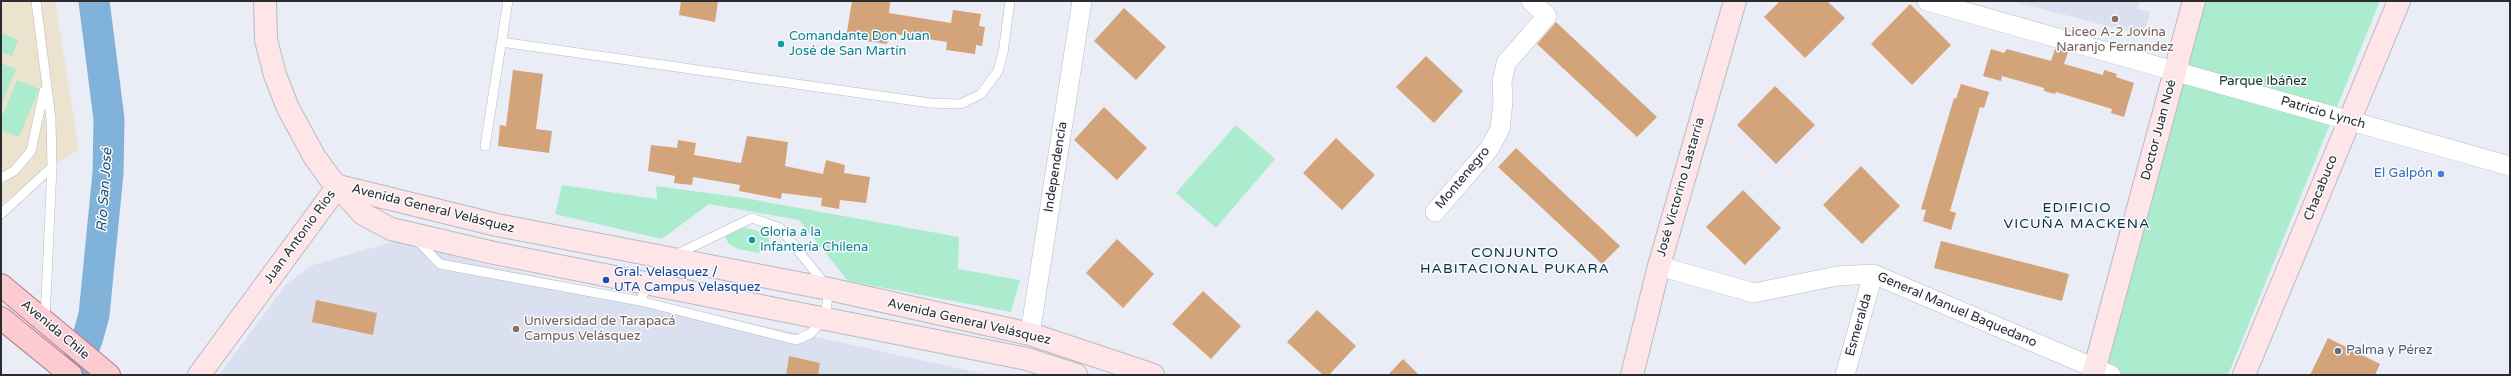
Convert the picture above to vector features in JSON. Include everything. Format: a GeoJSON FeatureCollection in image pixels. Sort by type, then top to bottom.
{"type":"FeatureCollection","features":[{"type":"Feature","properties":{"kind":"main road","name":"Juan Antonio Ríos"},"geometry":{"type":"LineString","coordinates":[[198,375],[338,186],[314,156],[288,108],[266,40],[265,1]]}},
{"type":"Feature","properties":{"kind":"main road","name":"José Victorino Lastarria"},"geometry":{"type":"LineString","coordinates":[[1632,375],[1659,266],[1734,1]]}},
{"type":"Feature","properties":{"kind":"main road","name":"Doctor Juan Noé"},"geometry":{"type":"LineString","coordinates":[[2099,373],[2194,1]]}},
{"type":"Feature","properties":{"kind":"main road","name":"Chacabuco"},"geometry":{"type":"LineString","coordinates":[[2244,375],[2399,1]]}},
{"type":"Feature","properties":{"kind":"main road","name":"Avenida General Velásquez"},"geometry":{"type":"LineString","coordinates":[[338,186],[363,214],[391,230],[644,293],[825,318],[1027,359],[1076,375]]}},
{"type":"Feature","properties":{"kind":"main road","name":"Avenida General Velásquez"},"geometry":{"type":"LineString","coordinates":[[338,186],[497,225],[667,259],[829,289],[1030,334],[1153,375]]}},
{"type":"Feature","properties":{"kind":"main road","name":"Avenida Chile"},"geometry":{"type":"LineString","coordinates":[[1,285],[45,324],[109,375]]}},
{"type":"Feature","properties":{"kind":"main road","name":"Avenida Chile"},"geometry":{"type":"LineString","coordinates":[[1,318],[71,375]]}},
{"type":"Feature","properties":{"kind":"street","name":"Independencia"},"geometry":{"type":"LineString","coordinates":[[1030,334],[1082,1]]}},
{"type":"Feature","properties":{"kind":"street","name":"Montenegro"},"geometry":{"type":"LineString","coordinates":[[1435,212],[1489,149],[1500,129],[1503,102],[1502,82],[1506,63],[1548,16],[1531,1]]}},
{"type":"Feature","properties":{"kind":"street","name":"Patricio Lynch"},"geometry":{"type":"LineString","coordinates":[[1927,1],[2510,166]]}},
{"type":"Feature","properties":{"kind":"street","name":"General Manuel Baquedano"},"geometry":{"type":"LineString","coordinates":[[1659,266],[1754,293],[1838,276],[1873,274],[2099,373]]}},
{"type":"Feature","properties":{"kind":"street","name":"Esmeralda"},"geometry":{"type":"LineString","coordinates":[[1845,375],[1873,274]]}},
{"type":"Feature","properties":{"kind":"lane"},"geometry":{"type":"LineString","coordinates":[[36,1],[51,119],[52,167],[45,324]]}},
{"type":"Feature","properties":{"kind":"lane"},"geometry":{"type":"LineString","coordinates":[[485,146],[508,1]]}},
{"type":"Feature","properties":{"kind":"lane"},"geometry":{"type":"LineString","coordinates":[[502,42],[930,103],[961,104],[981,94],[998,71],[1003,53],[1010,1]]}},
{"type":"Feature","properties":{"kind":"lane"},"geometry":{"type":"LineString","coordinates":[[1,178],[14,171],[31,151],[46,82]]}},
{"type":"Feature","properties":{"kind":"lane"},"geometry":{"type":"LineString","coordinates":[[1,214],[52,167]]}},
{"type":"Feature","properties":{"kind":"lane"},"geometry":{"type":"LineString","coordinates":[[644,293],[667,259],[752,218],[780,228],[829,289],[825,318]]}},
{"type":"Feature","properties":{"kind":"shaded area"},"geometry":{"type":"Polygon","coordinates":[[[1,1],[55,1],[79,149],[1,204],[1,1]]]}},
{"type":"Feature","properties":{"kind":"shaded area","name":"Liceo A-2 Jovina Naranjo Fernandez"},"geometry":{"type":"Polygon","coordinates":[[[2011,1],[2139,1],[2137,9],[2150,12],[2144,35],[2011,1]]]}},
{"type":"Feature","properties":{"kind":"shaded area","name":"Universidad de Tarapacá Campus Velásquez"},"geometry":{"type":"Polygon","coordinates":[[[396,241],[483,264],[989,375],[219,375],[287,283],[313,265],[396,241]]]}},
{"type":"Feature","properties":{"kind":"green space","name":"Parque Ibáñez"},"geometry":{"type":"Polygon","coordinates":[[[2205,1],[2380,1],[2228,375],[2104,375],[2205,1]]]}},
{"type":"Feature","properties":{"kind":"green space"},"geometry":{"type":"Polygon","coordinates":[[[1,33],[18,40],[12,56],[1,52],[1,33]]]}},
{"type":"Feature","properties":{"kind":"green space"},"geometry":{"type":"Polygon","coordinates":[[[1,63],[16,69],[1,106],[1,63]]]}},
{"type":"Feature","properties":{"kind":"green space"},"geometry":{"type":"Polygon","coordinates":[[[17,80],[39,89],[19,137],[1,130],[1,119],[17,80]]]}},
{"type":"Feature","properties":{"kind":"green space"},"geometry":{"type":"Polygon","coordinates":[[[1236,125],[1275,159],[1216,228],[1176,193],[1236,125]]]}},
{"type":"Feature","properties":{"kind":"green space"},"geometry":{"type":"Polygon","coordinates":[[[562,185],[657,199],[656,186],[744,198],[959,237],[958,269],[1020,280],[1011,312],[848,281],[799,220],[709,204],[662,239],[555,214],[562,185]]]}},
{"type":"Feature","properties":{"kind":"green space"},"geometry":{"type":"Polygon","coordinates":[[[743,227],[765,233],[769,239],[770,248],[759,253],[738,249],[729,244],[725,237],[743,227]]]}},
{"type":"Feature","properties":{"kind":"building"},"geometry":{"type":"Polygon","coordinates":[[[681,1],[718,1],[715,22],[679,15],[681,1]]]}},
{"type":"Feature","properties":{"kind":"building"},"geometry":{"type":"Polygon","coordinates":[[[852,1],[890,2],[889,13],[951,23],[953,10],[981,14],[979,26],[985,27],[982,46],[976,45],[975,54],[946,50],[947,42],[889,33],[887,44],[846,38],[852,1]]]}},
{"type":"Feature","properties":{"kind":"building"},"geometry":{"type":"Polygon","coordinates":[[[1780,1],[1827,1],[1845,18],[1805,58],[1764,17],[1780,1]]]}},
{"type":"Feature","properties":{"kind":"building"},"geometry":{"type":"Polygon","coordinates":[[[1910,4],[1951,45],[1912,85],[1871,44],[1910,4]]]}},
{"type":"Feature","properties":{"kind":"building"},"geometry":{"type":"Polygon","coordinates":[[[1124,8],[1166,47],[1136,80],[1094,41],[1124,8]]]}},
{"type":"Feature","properties":{"kind":"building"},"geometry":{"type":"Polygon","coordinates":[[[1556,22],[1657,117],[1637,137],[1537,44],[1556,22]]]}},
{"type":"Feature","properties":{"kind":"building"},"geometry":{"type":"Polygon","coordinates":[[[1991,49],[2004,53],[2007,49],[2051,61],[2055,49],[2068,52],[2064,64],[2103,75],[2104,70],[2117,74],[2116,77],[2134,83],[2124,117],[2111,113],[2112,109],[2056,92],[2055,94],[2044,91],[2044,88],[2002,76],[2001,81],[1983,76],[1991,49]]]}},
{"type":"Feature","properties":{"kind":"building"},"geometry":{"type":"Polygon","coordinates":[[[1426,56],[1463,91],[1434,123],[1396,87],[1426,56]]]}},
{"type":"Feature","properties":{"kind":"building"},"geometry":{"type":"Polygon","coordinates":[[[513,70],[543,74],[536,129],[552,131],[549,153],[498,146],[500,125],[506,126],[513,70]]]}},
{"type":"Feature","properties":{"kind":"building"},"geometry":{"type":"Polygon","coordinates":[[[1961,84],[1989,92],[1984,108],[1980,107],[1950,211],[1956,213],[1951,230],[1923,221],[1926,210],[1921,209],[1954,98],[1956,99],[1961,84]]]}},
{"type":"Feature","properties":{"kind":"building"},"geometry":{"type":"Polygon","coordinates":[[[1775,86],[1815,125],[1776,164],[1737,125],[1775,86]]]}},
{"type":"Feature","properties":{"kind":"building"},"geometry":{"type":"Polygon","coordinates":[[[1104,107],[1147,148],[1117,180],[1074,140],[1104,107]]]}},
{"type":"Feature","properties":{"kind":"building"},"geometry":{"type":"Polygon","coordinates":[[[747,136],[788,142],[785,166],[823,174],[826,160],[845,165],[844,173],[870,177],[866,203],[840,200],[839,209],[821,206],[822,198],[782,193],[781,199],[739,191],[740,185],[693,177],[692,185],[674,183],[675,176],[648,171],[651,145],[677,148],[678,140],[696,143],[694,155],[741,163],[747,136]]]}},
{"type":"Feature","properties":{"kind":"building"},"geometry":{"type":"Polygon","coordinates":[[[1336,138],[1375,175],[1342,210],[1303,173],[1336,138]]]}},
{"type":"Feature","properties":{"kind":"building"},"geometry":{"type":"Polygon","coordinates":[[[1516,148],[1620,246],[1602,264],[1498,167],[1516,148]]]}},
{"type":"Feature","properties":{"kind":"building"},"geometry":{"type":"Polygon","coordinates":[[[1861,166],[1900,206],[1862,244],[1823,205],[1861,166]]]}},
{"type":"Feature","properties":{"kind":"building"},"geometry":{"type":"Polygon","coordinates":[[[1743,190],[1781,228],[1745,265],[1706,227],[1743,190]]]}},
{"type":"Feature","properties":{"kind":"building"},"geometry":{"type":"Polygon","coordinates":[[[1117,239],[1154,274],[1123,308],[1086,273],[1117,239]]]}},
{"type":"Feature","properties":{"kind":"building"},"geometry":{"type":"Polygon","coordinates":[[[1941,241],[2069,274],[2062,301],[1934,268],[1941,241]]]}},
{"type":"Feature","properties":{"kind":"building"},"geometry":{"type":"Polygon","coordinates":[[[1203,291],[1241,326],[1211,359],[1172,324],[1203,291]]]}},
{"type":"Feature","properties":{"kind":"building"},"geometry":{"type":"Polygon","coordinates":[[[316,300],[377,313],[373,335],[312,322],[316,300]]]}},
{"type":"Feature","properties":{"kind":"building"},"geometry":{"type":"Polygon","coordinates":[[[1317,310],[1356,346],[1329,375],[1323,375],[1287,342],[1317,310]]]}},
{"type":"Feature","properties":{"kind":"building","name":"Palma y Pérez"},"geometry":{"type":"Polygon","coordinates":[[[2328,338],[2380,364],[2375,375],[2310,375],[2328,338]]]}},
{"type":"Feature","properties":{"kind":"building"},"geometry":{"type":"Polygon","coordinates":[[[789,356],[820,363],[818,375],[786,375],[789,356]]]}},
{"type":"Feature","properties":{"kind":"building"},"geometry":{"type":"Polygon","coordinates":[[[1403,359],[1419,375],[1388,375],[1403,359]]]}},
{"type":"Feature","properties":{"kind":"waterway","name":"Río San José"},"geometry":{"type":"LineString","coordinates":[[72,375],[87,340],[94,315],[108,173],[109,119],[94,1]]}},
{"type":"Feature","properties":{"kind":"place","name":"Liceo A-2 Jovina Naranjo Fernandez"},"geometry":{"type":"Point","coordinates":[2115,19]}},
{"type":"Feature","properties":{"kind":"place","name":"Comandante Don Juan José de San Martín"},"geometry":{"type":"Point","coordinates":[781,44]}},
{"type":"Feature","properties":{"kind":"place","name":"El Galpón"},"geometry":{"type":"Point","coordinates":[2441,174]}},
{"type":"Feature","properties":{"kind":"place","name":"Gloria a la Infantería Chilena"},"geometry":{"type":"Point","coordinates":[752,240]}},
{"type":"Feature","properties":{"kind":"place","name":"Gral. Velasquez / UTA Campus Velasquez"},"geometry":{"type":"Point","coordinates":[606,280]}},
{"type":"Feature","properties":{"kind":"place","name":"Universidad de Tarapacá Campus Velásquez"},"geometry":{"type":"Point","coordinates":[516,329]}},
{"type":"Feature","properties":{"kind":"place","name":"Palma y Pérez"},"geometry":{"type":"Point","coordinates":[2338,351]}},
{"type":"Feature","properties":{"kind":"district","name":"EDIFICIO VICUÑA MACKENA"},"geometry":{"type":"Point","coordinates":[2077,216]}},
{"type":"Feature","properties":{"kind":"district","name":"CONJUNTO HABITACIONAL PUKARA"},"geometry":{"type":"Point","coordinates":[1515,262]}}]}
